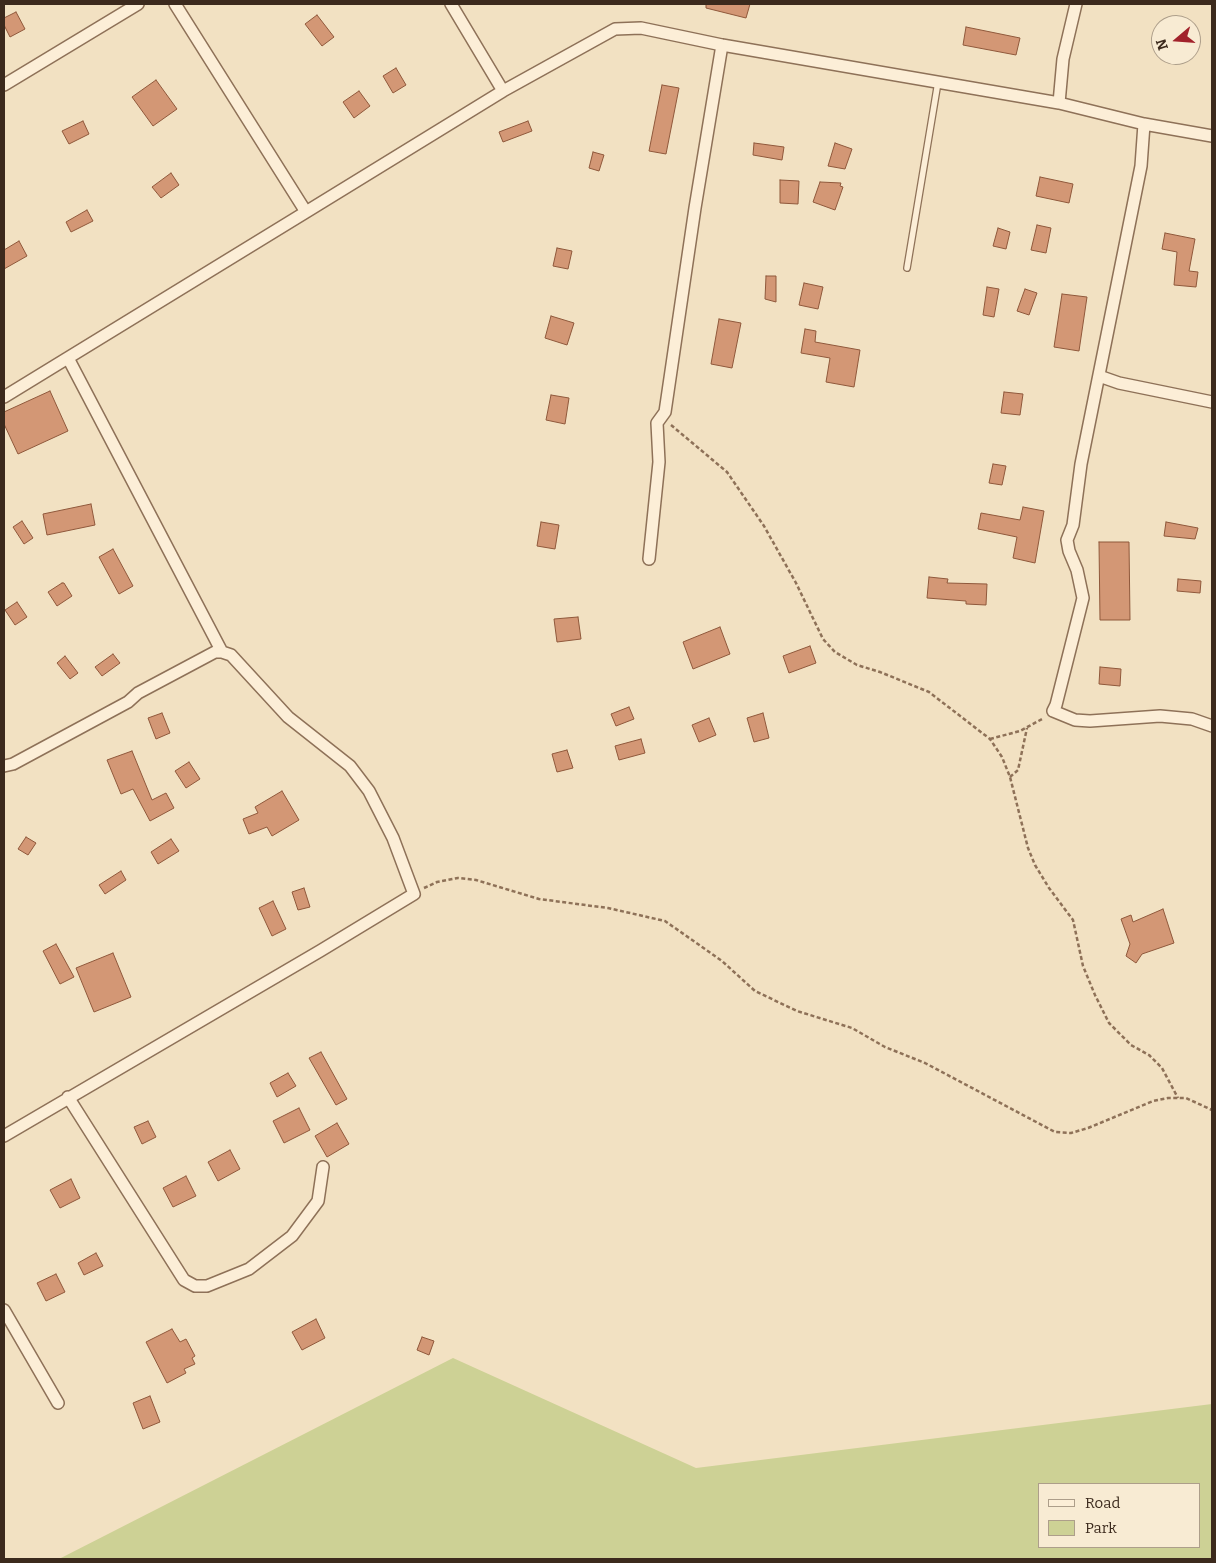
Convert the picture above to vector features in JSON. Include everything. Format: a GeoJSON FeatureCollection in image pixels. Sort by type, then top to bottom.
{"type":"FeatureCollection","features":[{"type":"Feature","properties":{"kind":"street"},"geometry":{"type":"LineString","coordinates":[[4,85],[138,4]]}},
{"type":"Feature","properties":{"kind":"street"},"geometry":{"type":"LineString","coordinates":[[175,4],[306,212]]}},
{"type":"Feature","properties":{"kind":"street"},"geometry":{"type":"LineString","coordinates":[[451,4],[503,91]]}},
{"type":"Feature","properties":{"kind":"street"},"geometry":{"type":"LineString","coordinates":[[1059,103],[1063,59],[1076,4]]}},
{"type":"Feature","properties":{"kind":"street"},"geometry":{"type":"LineString","coordinates":[[4,397],[503,91],[615,29],[642,28],[722,45],[1059,103],[1144,124],[1212,136]]}},
{"type":"Feature","properties":{"kind":"street"},"geometry":{"type":"LineString","coordinates":[[649,559],[659,462],[657,423],[665,412],[695,208],[722,45]]}},
{"type":"Feature","properties":{"kind":"street"},"geometry":{"type":"LineString","coordinates":[[1144,124],[1140,166],[1081,464],[1073,525],[1067,540],[1069,551],[1077,570],[1083,598],[1053,711],[1075,720],[1090,721],[1160,716],[1192,719],[1212,726]]}},
{"type":"Feature","properties":{"kind":"street"},"geometry":{"type":"LineString","coordinates":[[68,358],[222,652]]}},
{"type":"Feature","properties":{"kind":"street"},"geometry":{"type":"LineString","coordinates":[[1098,376],[1119,383],[1212,402]]}},
{"type":"Feature","properties":{"kind":"street"},"geometry":{"type":"LineString","coordinates":[[4,766],[13,764],[128,702],[138,693],[215,652],[222,652],[230,655],[288,717],[350,766],[369,791],[393,838],[414,894],[4,1136]]}},
{"type":"Feature","properties":{"kind":"street"},"geometry":{"type":"LineString","coordinates":[[68,1097],[184,1280],[195,1286],[208,1286],[248,1269],[292,1236],[318,1201],[323,1167]]}},
{"type":"Feature","properties":{"kind":"street"},"geometry":{"type":"LineString","coordinates":[[4,1310],[58,1403]]}},
{"type":"Feature","properties":{"kind":"lane"},"geometry":{"type":"LineString","coordinates":[[907,268],[938,82]]}},
{"type":"Feature","properties":{"kind":"path"},"geometry":{"type":"LineString","coordinates":[[665,412],[669,422],[727,472],[740,489],[764,526],[796,583],[823,639],[835,652],[857,665],[880,672],[929,692],[990,739],[1002,757],[1010,776],[1028,848],[1035,865],[1049,888],[1073,920],[1083,966],[1109,1023],[1132,1045],[1148,1055],[1162,1068],[1178,1098]]}},
{"type":"Feature","properties":{"kind":"path"},"geometry":{"type":"LineString","coordinates":[[990,739],[1020,732],[1048,716],[1053,711]]}},
{"type":"Feature","properties":{"kind":"path"},"geometry":{"type":"LineString","coordinates":[[1010,776],[1018,770],[1028,727]]}},
{"type":"Feature","properties":{"kind":"path"},"geometry":{"type":"LineString","coordinates":[[414,894],[437,882],[458,878],[476,880],[539,900],[608,908],[664,920],[722,961],[755,991],[798,1011],[852,1028],[885,1047],[925,1062],[1055,1132],[1071,1133],[1088,1128],[1153,1101],[1168,1098],[1186,1098],[1212,1110]]}},
{"type":"Feature","properties":{"kind":"green space"},"geometry":{"type":"Polygon","coordinates":[[[453,1358],[696,1468],[1212,1404],[1212,1559],[59,1559],[453,1358]]]}},
{"type":"Feature","properties":{"kind":"building"},"geometry":{"type":"Polygon","coordinates":[[[706,4],[750,4],[746,18],[706,8],[706,4]]]}},
{"type":"Feature","properties":{"kind":"building"},"geometry":{"type":"Polygon","coordinates":[[[16,12],[25,29],[10,37],[4,25],[4,18],[16,12]]]}},
{"type":"Feature","properties":{"kind":"building"},"geometry":{"type":"Polygon","coordinates":[[[317,15],[334,37],[322,46],[305,24],[317,15]]]}},
{"type":"Feature","properties":{"kind":"building"},"geometry":{"type":"Polygon","coordinates":[[[966,27],[1020,38],[1016,55],[963,45],[966,27]]]}},
{"type":"Feature","properties":{"kind":"building"},"geometry":{"type":"Polygon","coordinates":[[[396,68],[406,85],[393,93],[383,76],[396,68]]]}},
{"type":"Feature","properties":{"kind":"building"},"geometry":{"type":"Polygon","coordinates":[[[156,80],[177,109],[153,126],[132,97],[156,80]]]}},
{"type":"Feature","properties":{"kind":"building"},"geometry":{"type":"Polygon","coordinates":[[[662,85],[679,88],[666,154],[649,151],[662,85]]]}},
{"type":"Feature","properties":{"kind":"building"},"geometry":{"type":"Polygon","coordinates":[[[359,91],[370,106],[354,118],[343,102],[359,91]]]}},
{"type":"Feature","properties":{"kind":"building"},"geometry":{"type":"Polygon","coordinates":[[[83,121],[89,134],[69,144],[62,131],[83,121]]]}},
{"type":"Feature","properties":{"kind":"building"},"geometry":{"type":"Polygon","coordinates":[[[528,121],[532,131],[503,142],[499,132],[528,121]]]}},
{"type":"Feature","properties":{"kind":"building"},"geometry":{"type":"Polygon","coordinates":[[[754,143],[784,147],[782,160],[753,155],[754,143]]]}},
{"type":"Feature","properties":{"kind":"building"},"geometry":{"type":"Polygon","coordinates":[[[835,143],[852,149],[845,169],[828,166],[835,143]]]}},
{"type":"Feature","properties":{"kind":"building"},"geometry":{"type":"Polygon","coordinates":[[[593,152],[604,155],[599,171],[589,168],[593,152]]]}},
{"type":"Feature","properties":{"kind":"building"},"geometry":{"type":"Polygon","coordinates":[[[171,173],[179,185],[161,198],[152,187],[171,173]]]}},
{"type":"Feature","properties":{"kind":"building"},"geometry":{"type":"Polygon","coordinates":[[[1040,177],[1073,184],[1069,203],[1036,196],[1040,177]]]}},
{"type":"Feature","properties":{"kind":"building"},"geometry":{"type":"Polygon","coordinates":[[[780,180],[799,181],[798,204],[780,203],[780,180]]]}},
{"type":"Feature","properties":{"kind":"building"},"geometry":{"type":"Polygon","coordinates":[[[820,182],[841,183],[840,186],[843,187],[835,210],[813,202],[820,182]]]}},
{"type":"Feature","properties":{"kind":"building"},"geometry":{"type":"Polygon","coordinates":[[[87,210],[93,221],[71,232],[66,222],[87,210]]]}},
{"type":"Feature","properties":{"kind":"building"},"geometry":{"type":"Polygon","coordinates":[[[1037,225],[1051,228],[1046,253],[1031,250],[1037,225]]]}},
{"type":"Feature","properties":{"kind":"building"},"geometry":{"type":"Polygon","coordinates":[[[998,228],[1010,232],[1006,249],[993,246],[998,228]]]}},
{"type":"Feature","properties":{"kind":"building"},"geometry":{"type":"Polygon","coordinates":[[[1165,233],[1195,239],[1189,271],[1198,272],[1196,287],[1174,285],[1177,252],[1162,249],[1165,233]]]}},
{"type":"Feature","properties":{"kind":"building"},"geometry":{"type":"Polygon","coordinates":[[[19,241],[27,256],[4,269],[4,250],[19,241]]]}},
{"type":"Feature","properties":{"kind":"building"},"geometry":{"type":"Polygon","coordinates":[[[557,248],[572,251],[568,269],[553,266],[557,248]]]}},
{"type":"Feature","properties":{"kind":"building"},"geometry":{"type":"Polygon","coordinates":[[[766,276],[776,276],[776,302],[765,299],[766,276]]]}},
{"type":"Feature","properties":{"kind":"building"},"geometry":{"type":"Polygon","coordinates":[[[804,283],[823,287],[818,309],[799,305],[804,283]]]}},
{"type":"Feature","properties":{"kind":"building"},"geometry":{"type":"Polygon","coordinates":[[[987,287],[999,289],[994,317],[983,315],[987,287]]]}},
{"type":"Feature","properties":{"kind":"building"},"geometry":{"type":"Polygon","coordinates":[[[1025,289],[1037,293],[1029,315],[1017,311],[1025,289]]]}},
{"type":"Feature","properties":{"kind":"building"},"geometry":{"type":"Polygon","coordinates":[[[1062,294],[1087,297],[1079,351],[1054,347],[1062,294]]]}},
{"type":"Feature","properties":{"kind":"building"},"geometry":{"type":"Polygon","coordinates":[[[551,316],[574,323],[567,345],[545,338],[551,316]]]}},
{"type":"Feature","properties":{"kind":"building"},"geometry":{"type":"Polygon","coordinates":[[[719,319],[741,323],[732,368],[711,364],[719,319]]]}},
{"type":"Feature","properties":{"kind":"building"},"geometry":{"type":"Polygon","coordinates":[[[805,329],[816,331],[815,342],[860,350],[854,387],[826,382],[830,358],[801,353],[805,329]]]}},
{"type":"Feature","properties":{"kind":"building"},"geometry":{"type":"Polygon","coordinates":[[[50,391],[68,431],[18,454],[4,424],[4,412],[50,391]]]}},
{"type":"Feature","properties":{"kind":"building"},"geometry":{"type":"Polygon","coordinates":[[[1004,392],[1023,394],[1020,415],[1001,413],[1004,392]]]}},
{"type":"Feature","properties":{"kind":"building"},"geometry":{"type":"Polygon","coordinates":[[[551,395],[569,398],[565,424],[546,420],[551,395]]]}},
{"type":"Feature","properties":{"kind":"building"},"geometry":{"type":"Polygon","coordinates":[[[993,464],[1006,466],[1002,485],[989,483],[993,464]]]}},
{"type":"Feature","properties":{"kind":"building"},"geometry":{"type":"Polygon","coordinates":[[[91,504],[95,525],[47,535],[43,514],[91,504]]]}},
{"type":"Feature","properties":{"kind":"building"},"geometry":{"type":"Polygon","coordinates":[[[1023,507],[1044,511],[1035,563],[1013,558],[1017,537],[978,529],[981,513],[1020,520],[1023,507]]]}},
{"type":"Feature","properties":{"kind":"building"},"geometry":{"type":"Polygon","coordinates":[[[22,521],[33,538],[24,544],[13,527],[22,521]]]}},
{"type":"Feature","properties":{"kind":"building"},"geometry":{"type":"Polygon","coordinates":[[[541,522],[559,525],[555,549],[537,546],[541,522]]]}},
{"type":"Feature","properties":{"kind":"building"},"geometry":{"type":"Polygon","coordinates":[[[1166,522],[1198,528],[1195,539],[1164,536],[1166,522]]]}},
{"type":"Feature","properties":{"kind":"building"},"geometry":{"type":"Polygon","coordinates":[[[1099,542],[1129,542],[1130,620],[1100,620],[1099,542]]]}},
{"type":"Feature","properties":{"kind":"building"},"geometry":{"type":"Polygon","coordinates":[[[113,549],[133,586],[119,594],[99,557],[113,549]]]}},
{"type":"Feature","properties":{"kind":"building"},"geometry":{"type":"Polygon","coordinates":[[[929,577],[948,579],[947,583],[987,584],[986,605],[966,604],[966,601],[927,598],[929,577]]]}},
{"type":"Feature","properties":{"kind":"building"},"geometry":{"type":"Polygon","coordinates":[[[1178,579],[1201,581],[1200,593],[1177,591],[1178,579]]]}},
{"type":"Feature","properties":{"kind":"building"},"geometry":{"type":"Polygon","coordinates":[[[64,583],[72,596],[57,606],[48,592],[64,583]]]}},
{"type":"Feature","properties":{"kind":"building"},"geometry":{"type":"Polygon","coordinates":[[[17,602],[27,617],[15,625],[5,610],[17,602]]]}},
{"type":"Feature","properties":{"kind":"building"},"geometry":{"type":"Polygon","coordinates":[[[578,617],[581,639],[557,642],[554,619],[578,617]]]}},
{"type":"Feature","properties":{"kind":"building"},"geometry":{"type":"Polygon","coordinates":[[[720,627],[730,654],[693,669],[683,642],[720,627]]]}},
{"type":"Feature","properties":{"kind":"building"},"geometry":{"type":"Polygon","coordinates":[[[810,646],[816,663],[789,673],[783,656],[810,646]]]}},
{"type":"Feature","properties":{"kind":"building"},"geometry":{"type":"Polygon","coordinates":[[[113,654],[120,663],[102,676],[95,667],[113,654]]]}},
{"type":"Feature","properties":{"kind":"building"},"geometry":{"type":"Polygon","coordinates":[[[65,656],[78,673],[70,679],[57,663],[65,656]]]}},
{"type":"Feature","properties":{"kind":"building"},"geometry":{"type":"Polygon","coordinates":[[[1100,667],[1121,669],[1120,686],[1099,684],[1100,667]]]}},
{"type":"Feature","properties":{"kind":"building"},"geometry":{"type":"Polygon","coordinates":[[[629,707],[634,719],[616,726],[611,714],[629,707]]]}},
{"type":"Feature","properties":{"kind":"building"},"geometry":{"type":"Polygon","coordinates":[[[162,713],[170,733],[156,739],[148,718],[162,713]]]}},
{"type":"Feature","properties":{"kind":"building"},"geometry":{"type":"Polygon","coordinates":[[[763,713],[769,738],[754,742],[747,718],[763,713]]]}},
{"type":"Feature","properties":{"kind":"building"},"geometry":{"type":"Polygon","coordinates":[[[709,718],[716,735],[699,742],[692,725],[709,718]]]}},
{"type":"Feature","properties":{"kind":"building"},"geometry":{"type":"Polygon","coordinates":[[[641,739],[645,753],[619,760],[615,746],[641,739]]]}},
{"type":"Feature","properties":{"kind":"building"},"geometry":{"type":"Polygon","coordinates":[[[567,750],[573,768],[557,772],[552,754],[567,750]]]}},
{"type":"Feature","properties":{"kind":"building"},"geometry":{"type":"Polygon","coordinates":[[[132,751],[152,800],[166,793],[174,808],[150,821],[133,789],[121,794],[107,760],[132,751]]]}},
{"type":"Feature","properties":{"kind":"building"},"geometry":{"type":"Polygon","coordinates":[[[189,762],[200,779],[186,788],[175,771],[189,762]]]}},
{"type":"Feature","properties":{"kind":"building"},"geometry":{"type":"Polygon","coordinates":[[[282,791],[299,820],[272,836],[267,827],[249,834],[243,819],[258,813],[255,807],[282,791]]]}},
{"type":"Feature","properties":{"kind":"building"},"geometry":{"type":"Polygon","coordinates":[[[26,837],[36,843],[28,855],[18,849],[26,837]]]}},
{"type":"Feature","properties":{"kind":"building"},"geometry":{"type":"Polygon","coordinates":[[[171,839],[179,851],[158,864],[151,852],[171,839]]]}},
{"type":"Feature","properties":{"kind":"building"},"geometry":{"type":"Polygon","coordinates":[[[121,871],[126,880],[105,894],[99,885],[121,871]]]}},
{"type":"Feature","properties":{"kind":"building"},"geometry":{"type":"Polygon","coordinates":[[[304,888],[310,907],[298,910],[292,892],[304,888]]]}},
{"type":"Feature","properties":{"kind":"building"},"geometry":{"type":"Polygon","coordinates":[[[273,901],[286,929],[272,936],[259,908],[273,901]]]}},
{"type":"Feature","properties":{"kind":"building"},"geometry":{"type":"Polygon","coordinates":[[[1163,909],[1174,943],[1142,954],[1136,963],[1126,956],[1130,944],[1121,919],[1131,915],[1133,922],[1163,909]]]}},
{"type":"Feature","properties":{"kind":"building"},"geometry":{"type":"Polygon","coordinates":[[[56,944],[74,977],[60,984],[43,951],[56,944]]]}},
{"type":"Feature","properties":{"kind":"building"},"geometry":{"type":"Polygon","coordinates":[[[113,953],[131,997],[94,1012],[76,968],[113,953]]]}},
{"type":"Feature","properties":{"kind":"building"},"geometry":{"type":"Polygon","coordinates":[[[321,1052],[347,1099],[336,1105],[309,1058],[321,1052]]]}},
{"type":"Feature","properties":{"kind":"building"},"geometry":{"type":"Polygon","coordinates":[[[288,1073],[296,1086],[277,1097],[270,1083],[288,1073]]]}},
{"type":"Feature","properties":{"kind":"building"},"geometry":{"type":"Polygon","coordinates":[[[299,1108],[310,1130],[284,1143],[273,1121],[299,1108]]]}},
{"type":"Feature","properties":{"kind":"building"},"geometry":{"type":"Polygon","coordinates":[[[148,1121],[156,1137],[142,1144],[134,1127],[148,1121]]]}},
{"type":"Feature","properties":{"kind":"building"},"geometry":{"type":"Polygon","coordinates":[[[337,1123],[349,1144],[327,1157],[315,1136],[337,1123]]]}},
{"type":"Feature","properties":{"kind":"building"},"geometry":{"type":"Polygon","coordinates":[[[230,1150],[240,1169],[218,1181],[208,1162],[230,1150]]]}},
{"type":"Feature","properties":{"kind":"building"},"geometry":{"type":"Polygon","coordinates":[[[186,1176],[196,1196],[173,1207],[163,1188],[186,1176]]]}},
{"type":"Feature","properties":{"kind":"building"},"geometry":{"type":"Polygon","coordinates":[[[71,1179],[80,1198],[60,1208],[50,1190],[71,1179]]]}},
{"type":"Feature","properties":{"kind":"building"},"geometry":{"type":"Polygon","coordinates":[[[96,1253],[103,1266],[84,1275],[78,1263],[96,1253]]]}},
{"type":"Feature","properties":{"kind":"building"},"geometry":{"type":"Polygon","coordinates":[[[56,1274],[65,1292],[46,1301],[37,1283],[56,1274]]]}},
{"type":"Feature","properties":{"kind":"building"},"geometry":{"type":"Polygon","coordinates":[[[316,1319],[325,1338],[302,1350],[292,1332],[316,1319]]]}},
{"type":"Feature","properties":{"kind":"building"},"geometry":{"type":"Polygon","coordinates":[[[172,1329],[180,1342],[186,1339],[195,1356],[192,1358],[195,1364],[184,1369],[186,1373],[167,1383],[146,1342],[172,1329]]]}},
{"type":"Feature","properties":{"kind":"building"},"geometry":{"type":"Polygon","coordinates":[[[422,1337],[434,1341],[429,1355],[417,1350],[422,1337]]]}},
{"type":"Feature","properties":{"kind":"building"},"geometry":{"type":"Polygon","coordinates":[[[150,1396],[160,1422],[143,1429],[133,1403],[150,1396]]]}}]}
